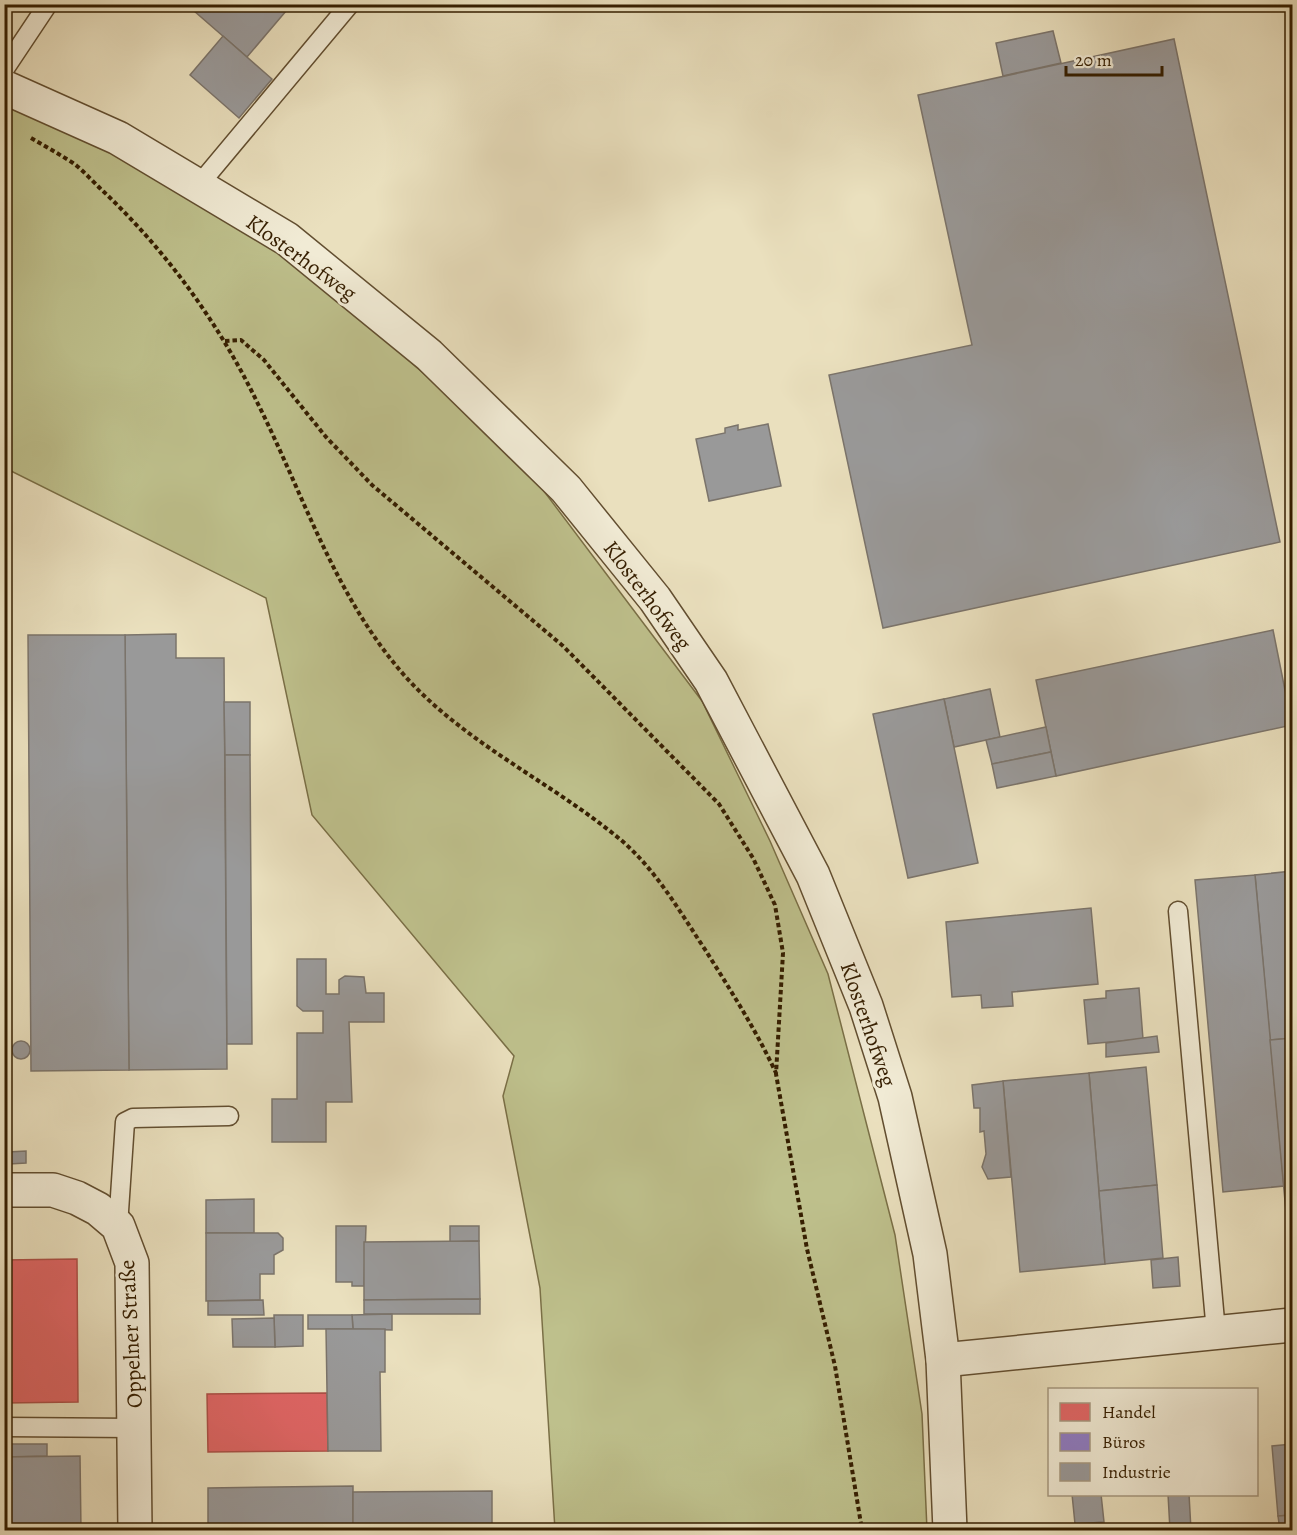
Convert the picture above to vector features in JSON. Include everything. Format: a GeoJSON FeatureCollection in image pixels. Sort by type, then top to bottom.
{"type":"FeatureCollection","features":[{"type":"Feature","properties":{"kind":"street","name":"Klosterhofweg"},"geometry":{"type":"LineString","coordinates":[[4,87],[118,138],[286,239],[429,355],[566,489],[655,599],[711,681],[813,875],[866,1006],[895,1097],[930,1254],[943,1360],[950,1530]]}},
{"type":"Feature","properties":{"kind":"street"},"geometry":{"type":"LineString","coordinates":[[4,1190],[53,1190],[77,1198],[98,1209],[118,1226]]}},
{"type":"Feature","properties":{"kind":"street","name":"Oppelner Straße"},"geometry":{"type":"LineString","coordinates":[[118,1226],[132,1263],[135,1530]]}},
{"type":"Feature","properties":{"kind":"street"},"geometry":{"type":"LineString","coordinates":[[943,1360],[1293,1324]]}},
{"type":"Feature","properties":{"kind":"lane"},"geometry":{"type":"LineString","coordinates":[[4,69],[48,4]]}},
{"type":"Feature","properties":{"kind":"lane"},"geometry":{"type":"LineString","coordinates":[[198,186],[350,4]]}},
{"type":"Feature","properties":{"kind":"lane"},"geometry":{"type":"LineString","coordinates":[[1178,911],[1216,1332]]}},
{"type":"Feature","properties":{"kind":"lane"},"geometry":{"type":"LineString","coordinates":[[118,1226],[125,1122],[133,1118],[229,1116]]}},
{"type":"Feature","properties":{"kind":"lane"},"geometry":{"type":"LineString","coordinates":[[4,1427],[134,1428]]}},
{"type":"Feature","properties":{"kind":"path"},"geometry":{"type":"LineString","coordinates":[[26,135],[74,164],[126,213],[181,277],[225,341],[259,405],[324,552],[363,623],[399,670],[438,710],[490,748],[561,794],[623,841],[661,881],[759,1036],[776,1074]]}},
{"type":"Feature","properties":{"kind":"path"},"geometry":{"type":"LineString","coordinates":[[225,341],[242,340],[264,360],[326,437],[372,485],[563,646],[719,804],[753,858],[775,905],[783,953],[776,1074],[807,1249],[835,1366],[862,1530]]}},
{"type":"Feature","properties":{"kind":"green space"},"geometry":{"type":"Polygon","coordinates":[[[4,89],[245,215],[519,458],[702,701],[770,841],[828,974],[895,1235],[922,1414],[927,1530],[555,1530],[540,1288],[503,1096],[514,1056],[312,815],[266,598],[5,468],[4,89]]]}},
{"type":"Feature","properties":{"kind":"building: Handel"},"geometry":{"type":"Polygon","coordinates":[[[77,1259],[78,1402],[4,1403],[4,1260],[77,1259]]]}},
{"type":"Feature","properties":{"kind":"building: Handel"},"geometry":{"type":"Polygon","coordinates":[[[327,1393],[328,1451],[208,1452],[207,1394],[327,1393]]]}},
{"type":"Feature","properties":{"kind":"building: Büros"},"geometry":{"type":"Polygon","coordinates":[[[1292,1232],[1292,1257],[1290,1257],[1288,1233],[1292,1232]]]}},
{"type":"Feature","properties":{"kind":"building: Industrie"},"geometry":{"type":"Polygon","coordinates":[[[186,4],[292,4],[247,57],[186,4]]]}},
{"type":"Feature","properties":{"kind":"building: Industrie"},"geometry":{"type":"Polygon","coordinates":[[[1053,31],[1061,63],[1003,76],[996,43],[1053,31]]]}},
{"type":"Feature","properties":{"kind":"building: Industrie"},"geometry":{"type":"Polygon","coordinates":[[[223,36],[272,79],[239,118],[190,75],[223,36]]]}},
{"type":"Feature","properties":{"kind":"building: Industrie"},"geometry":{"type":"Polygon","coordinates":[[[1174,39],[1280,542],[883,628],[829,375],[972,345],[918,95],[1174,39]]]}},
{"type":"Feature","properties":{"kind":"building: Industrie"},"geometry":{"type":"Polygon","coordinates":[[[768,424],[781,486],[709,501],[696,439],[725,433],[725,428],[738,425],[738,430],[768,424]]]}},
{"type":"Feature","properties":{"kind":"building: Industrie"},"geometry":{"type":"Polygon","coordinates":[[[1273,630],[1292,725],[1056,776],[1036,680],[1273,630]]]}},
{"type":"Feature","properties":{"kind":"building: Industrie"},"geometry":{"type":"Polygon","coordinates":[[[176,634],[176,658],[224,658],[227,1069],[129,1070],[125,635],[176,634]]]}},
{"type":"Feature","properties":{"kind":"building: Industrie"},"geometry":{"type":"Polygon","coordinates":[[[28,635],[125,635],[129,1070],[31,1071],[28,635]]]}},
{"type":"Feature","properties":{"kind":"building: Industrie"},"geometry":{"type":"Polygon","coordinates":[[[990,689],[1000,737],[954,747],[944,699],[990,689]]]}},
{"type":"Feature","properties":{"kind":"building: Industrie"},"geometry":{"type":"Polygon","coordinates":[[[944,699],[978,863],[908,878],[873,714],[944,699]]]}},
{"type":"Feature","properties":{"kind":"building: Industrie"},"geometry":{"type":"Polygon","coordinates":[[[224,702],[250,702],[250,755],[225,755],[224,702]]]}},
{"type":"Feature","properties":{"kind":"building: Industrie"},"geometry":{"type":"Polygon","coordinates":[[[1046,727],[1051,752],[992,764],[986,740],[1046,727]]]}},
{"type":"Feature","properties":{"kind":"building: Industrie"},"geometry":{"type":"Polygon","coordinates":[[[1051,752],[1056,776],[997,788],[992,764],[1051,752]]]}},
{"type":"Feature","properties":{"kind":"building: Industrie"},"geometry":{"type":"Polygon","coordinates":[[[225,755],[250,755],[252,1044],[227,1044],[225,755]]]}},
{"type":"Feature","properties":{"kind":"building: Industrie"},"geometry":{"type":"Polygon","coordinates":[[[1292,871],[1292,1038],[1270,1040],[1255,875],[1292,871]]]}},
{"type":"Feature","properties":{"kind":"building: Industrie"},"geometry":{"type":"Polygon","coordinates":[[[1255,875],[1284,1186],[1223,1192],[1195,880],[1255,875]]]}},
{"type":"Feature","properties":{"kind":"building: Industrie"},"geometry":{"type":"Polygon","coordinates":[[[1091,908],[1098,984],[1012,992],[1013,1006],[982,1008],[981,995],[952,997],[946,922],[1091,908]]]}},
{"type":"Feature","properties":{"kind":"building: Industrie"},"geometry":{"type":"Polygon","coordinates":[[[297,959],[326,959],[326,994],[339,994],[339,980],[345,976],[364,977],[366,993],[384,993],[384,1022],[349,1022],[352,1102],[326,1102],[326,1142],[272,1142],[272,1099],[297,1099],[297,1033],[323,1033],[323,1011],[303,1011],[297,1006],[297,959]]]}},
{"type":"Feature","properties":{"kind":"building: Industrie"},"geometry":{"type":"Polygon","coordinates":[[[1139,988],[1143,1039],[1088,1044],[1084,1000],[1106,998],[1106,991],[1139,988]]]}},
{"type":"Feature","properties":{"kind":"building: Industrie"},"geometry":{"type":"Polygon","coordinates":[[[1157,1036],[1159,1052],[1106,1057],[1106,1043],[1157,1036]]]}},
{"type":"Feature","properties":{"kind":"building: Industrie"},"geometry":{"type":"Polygon","coordinates":[[[1292,1038],[1292,1232],[1288,1233],[1270,1040],[1292,1038]]]}},
{"type":"Feature","properties":{"kind":"building: Industrie"},"geometry":{"type":"Polygon","coordinates":[[[21,1041],[27,1044],[30,1050],[27,1056],[21,1059],[15,1056],[12,1050],[15,1044],[21,1041]]]}},
{"type":"Feature","properties":{"kind":"building: Industrie"},"geometry":{"type":"Polygon","coordinates":[[[1146,1067],[1157,1185],[1099,1191],[1089,1073],[1146,1067]]]}},
{"type":"Feature","properties":{"kind":"building: Industrie"},"geometry":{"type":"Polygon","coordinates":[[[1089,1073],[1105,1264],[1020,1272],[1003,1081],[1089,1073]]]}},
{"type":"Feature","properties":{"kind":"building: Industrie"},"geometry":{"type":"Polygon","coordinates":[[[1003,1081],[1011,1177],[988,1179],[982,1167],[986,1154],[984,1131],[980,1132],[980,1108],[974,1108],[972,1085],[1003,1081]]]}},
{"type":"Feature","properties":{"kind":"building: Industrie"},"geometry":{"type":"Polygon","coordinates":[[[4,1145],[8,1145],[9,1164],[4,1164],[4,1145]]]}},
{"type":"Feature","properties":{"kind":"building: Industrie"},"geometry":{"type":"Polygon","coordinates":[[[26,1151],[26,1163],[9,1164],[8,1152],[26,1151]]]}},
{"type":"Feature","properties":{"kind":"building: Industrie"},"geometry":{"type":"Polygon","coordinates":[[[1157,1185],[1163,1258],[1105,1264],[1099,1191],[1157,1185]]]}},
{"type":"Feature","properties":{"kind":"building: Industrie"},"geometry":{"type":"Polygon","coordinates":[[[254,1199],[254,1233],[206,1233],[206,1200],[254,1199]]]}},
{"type":"Feature","properties":{"kind":"building: Industrie"},"geometry":{"type":"Polygon","coordinates":[[[336,1226],[366,1226],[364,1286],[352,1286],[352,1282],[336,1282],[336,1226]]]}},
{"type":"Feature","properties":{"kind":"building: Industrie"},"geometry":{"type":"Polygon","coordinates":[[[450,1226],[479,1226],[479,1241],[450,1242],[450,1226]]]}},
{"type":"Feature","properties":{"kind":"building: Industrie"},"geometry":{"type":"Polygon","coordinates":[[[206,1233],[278,1233],[283,1238],[283,1250],[274,1255],[274,1274],[260,1274],[260,1300],[206,1301],[206,1233]]]}},
{"type":"Feature","properties":{"kind":"building: Industrie"},"geometry":{"type":"Polygon","coordinates":[[[479,1241],[480,1299],[364,1300],[364,1242],[479,1241]]]}},
{"type":"Feature","properties":{"kind":"building: Industrie"},"geometry":{"type":"Polygon","coordinates":[[[1178,1257],[1180,1286],[1153,1288],[1151,1260],[1178,1257]]]}},
{"type":"Feature","properties":{"kind":"building: Industrie"},"geometry":{"type":"Polygon","coordinates":[[[480,1299],[480,1314],[364,1314],[364,1300],[480,1299]]]}},
{"type":"Feature","properties":{"kind":"building: Industrie"},"geometry":{"type":"Polygon","coordinates":[[[263,1300],[264,1315],[208,1315],[208,1301],[263,1300]]]}},
{"type":"Feature","properties":{"kind":"building: Industrie"},"geometry":{"type":"Polygon","coordinates":[[[392,1314],[392,1330],[353,1329],[352,1315],[392,1314]]]}},
{"type":"Feature","properties":{"kind":"building: Industrie"},"geometry":{"type":"Polygon","coordinates":[[[274,1315],[303,1315],[303,1346],[275,1347],[274,1315]]]}},
{"type":"Feature","properties":{"kind":"building: Industrie"},"geometry":{"type":"Polygon","coordinates":[[[308,1315],[352,1315],[353,1329],[308,1329],[308,1315]]]}},
{"type":"Feature","properties":{"kind":"building: Industrie"},"geometry":{"type":"Polygon","coordinates":[[[274,1318],[275,1347],[233,1347],[232,1319],[274,1318]]]}},
{"type":"Feature","properties":{"kind":"building: Industrie"},"geometry":{"type":"Polygon","coordinates":[[[326,1329],[385,1329],[385,1372],[380,1372],[381,1451],[328,1451],[326,1329]]]}},
{"type":"Feature","properties":{"kind":"building: Industrie"},"geometry":{"type":"Polygon","coordinates":[[[4,1444],[47,1444],[47,1456],[4,1457],[4,1444]]]}},
{"type":"Feature","properties":{"kind":"building: Industrie"},"geometry":{"type":"Polygon","coordinates":[[[1292,1444],[1292,1515],[1278,1516],[1272,1446],[1292,1444]]]}},
{"type":"Feature","properties":{"kind":"building: Industrie"},"geometry":{"type":"Polygon","coordinates":[[[80,1456],[81,1530],[4,1530],[4,1457],[80,1456]]]}},
{"type":"Feature","properties":{"kind":"building: Industrie"},"geometry":{"type":"Polygon","coordinates":[[[353,1486],[353,1530],[233,1530],[233,1525],[208,1526],[208,1488],[353,1486]]]}},
{"type":"Feature","properties":{"kind":"building: Industrie"},"geometry":{"type":"Polygon","coordinates":[[[492,1491],[492,1530],[353,1530],[353,1492],[492,1491]]]}},
{"type":"Feature","properties":{"kind":"building: Industrie"},"geometry":{"type":"Polygon","coordinates":[[[1072,1496],[1101,1496],[1104,1522],[1075,1524],[1072,1496]]]}},
{"type":"Feature","properties":{"kind":"building: Industrie"},"geometry":{"type":"Polygon","coordinates":[[[1168,1496],[1189,1496],[1191,1530],[1170,1530],[1168,1496]]]}},
{"type":"Feature","properties":{"kind":"building: Industrie"},"geometry":{"type":"Polygon","coordinates":[[[1292,1515],[1292,1530],[1280,1530],[1278,1516],[1292,1515]]]}},
{"type":"Feature","properties":{"kind":"building: Industrie"},"geometry":{"type":"Polygon","coordinates":[[[233,1525],[233,1530],[208,1530],[208,1526],[233,1525]]]}}]}
